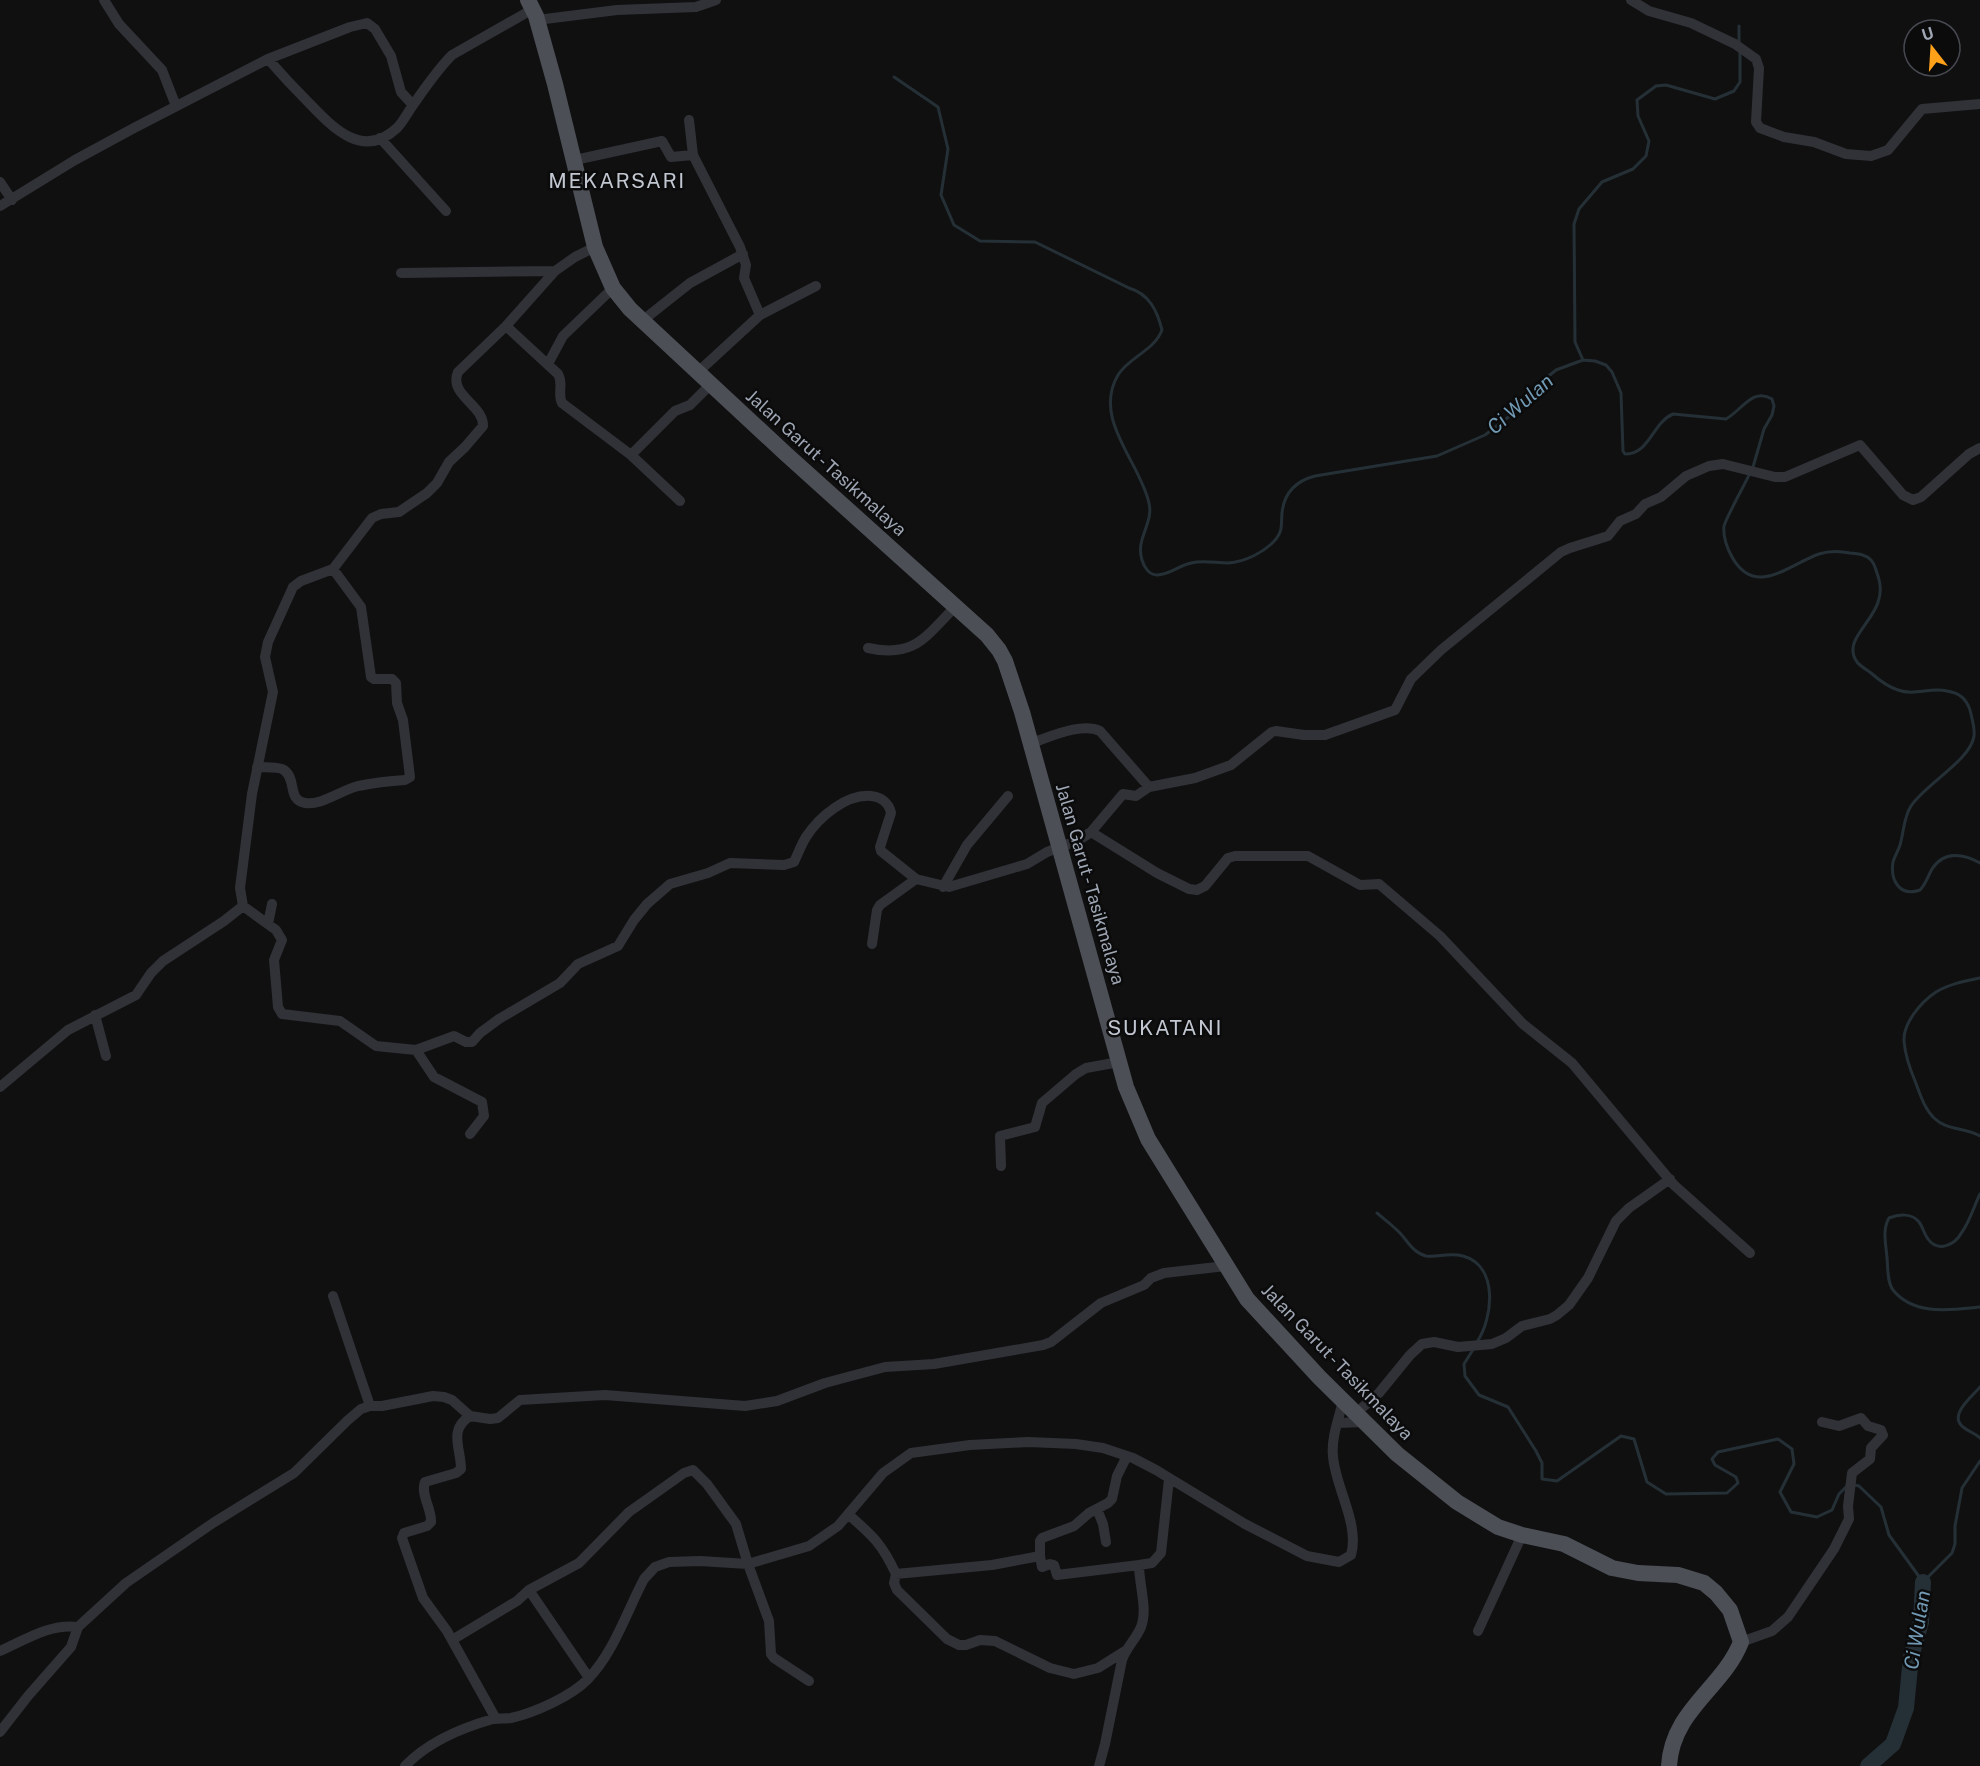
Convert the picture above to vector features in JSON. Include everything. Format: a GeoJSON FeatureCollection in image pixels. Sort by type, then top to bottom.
{"type":"FeatureCollection","features":[{"type":"Feature","properties":{"kind":"main road","name":"Jalan Garut - Tasikmalaya"},"geometry":{"type":"LineString","coordinates":[[532,10],[574,160],[595,247],[613,288],[642,321],[956,606],[987,635],[999,650],[1014,684],[1126,1087],[1148,1139],[1247,1299],[1343,1401],[1405,1461],[1457,1502],[1488,1522],[1522,1535],[1564,1544],[1612,1568],[1638,1573],[1678,1575],[1704,1583],[1730,1610],[1741,1642]]}},
{"type":"Feature","properties":{"kind":"main road"},"geometry":{"type":"LineString","coordinates":[[1669,1766],[1673,1744],[1690,1711],[1734,1659],[1741,1642]]}},
{"type":"Feature","properties":{"kind":"street"},"geometry":{"type":"LineString","coordinates":[[104,0],[119,24],[162,70],[177,106]]}},
{"type":"Feature","properties":{"kind":"street"},"geometry":{"type":"LineString","coordinates":[[268,59],[337,130],[348,137],[362,141],[380,138],[398,127],[442,64],[452,55],[532,10],[562,16],[646,4],[696,7],[716,0]]}},
{"type":"Feature","properties":{"kind":"street"},"geometry":{"type":"LineString","coordinates":[[1631,0],[1649,11],[1691,23],[1740,47],[1756,59],[1758,64],[1755,119],[1758,126],[1784,137],[1814,142],[1846,154],[1871,156],[1885,152],[1922,109],[1980,104]]}},
{"type":"Feature","properties":{"kind":"street"},"geometry":{"type":"LineString","coordinates":[[0,206],[75,160],[268,59],[350,27],[367,24],[375,29],[391,56],[401,92],[413,105]]}},
{"type":"Feature","properties":{"kind":"street"},"geometry":{"type":"LineString","coordinates":[[689,120],[693,154],[743,254],[746,265],[744,278],[760,315]]}},
{"type":"Feature","properties":{"kind":"street"},"geometry":{"type":"LineString","coordinates":[[380,138],[446,211]]}},
{"type":"Feature","properties":{"kind":"street"},"geometry":{"type":"LineString","coordinates":[[574,160],[662,141],[670,158],[693,154]]}},
{"type":"Feature","properties":{"kind":"street"},"geometry":{"type":"LineString","coordinates":[[0,182],[12,200]]}},
{"type":"Feature","properties":{"kind":"street"},"geometry":{"type":"LineString","coordinates":[[595,247],[555,271],[506,326],[458,372],[456,377],[458,388],[481,416],[483,426],[449,462],[433,488],[399,512],[381,514],[372,518],[333,569],[296,584],[268,642],[265,657],[273,692],[257,767],[240,888],[243,906],[279,933],[282,940],[274,960],[278,1007],[282,1014],[340,1022],[376,1046],[416,1050],[454,1035],[466,1042],[472,1042],[499,1019],[560,983],[578,964],[618,946],[647,904],[670,884],[703,875],[730,863],[784,865],[794,862],[810,832],[841,803],[850,798],[875,797],[886,803],[890,807],[890,821],[880,849],[916,879],[949,887],[1027,864],[1047,852],[1079,840],[1091,832],[1120,796],[1126,794],[1136,796],[1149,787],[1196,778],[1231,765],[1274,731],[1325,735],[1395,710],[1411,679],[1441,650],[1564,550],[1608,536],[1620,521],[1636,514],[1645,504],[1658,499],[1694,472],[1709,466],[1723,464],[1785,477],[1860,445],[1903,495],[1913,501],[1921,497],[1968,454],[1980,448]]}},
{"type":"Feature","properties":{"kind":"street"},"geometry":{"type":"LineString","coordinates":[[642,321],[690,283],[743,254]]}},
{"type":"Feature","properties":{"kind":"street"},"geometry":{"type":"LineString","coordinates":[[402,273],[555,271]]}},
{"type":"Feature","properties":{"kind":"street"},"geometry":{"type":"LineString","coordinates":[[698,372],[760,315],[816,286]]}},
{"type":"Feature","properties":{"kind":"street"},"geometry":{"type":"LineString","coordinates":[[548,364],[563,336],[613,288]]}},
{"type":"Feature","properties":{"kind":"street"},"geometry":{"type":"LineString","coordinates":[[506,326],[561,379],[562,403],[631,455],[680,501]]}},
{"type":"Feature","properties":{"kind":"street"},"geometry":{"type":"LineString","coordinates":[[631,455],[675,411],[693,403],[711,384]]}},
{"type":"Feature","properties":{"kind":"street"},"geometry":{"type":"LineString","coordinates":[[257,767],[282,768],[291,780],[294,795],[302,803],[308,804],[323,801],[335,794],[359,786],[410,777],[403,720],[397,703],[396,683],[392,679],[371,677],[361,607],[333,569]]}},
{"type":"Feature","properties":{"kind":"street"},"geometry":{"type":"LineString","coordinates":[[868,648],[891,651],[913,646],[956,606]]}},
{"type":"Feature","properties":{"kind":"street"},"geometry":{"type":"LineString","coordinates":[[1031,743],[1076,729],[1093,727],[1100,731],[1149,787]]}},
{"type":"Feature","properties":{"kind":"street"},"geometry":{"type":"LineString","coordinates":[[943,887],[967,845],[1008,796]]}},
{"type":"Feature","properties":{"kind":"street"},"geometry":{"type":"LineString","coordinates":[[1091,832],[1157,873],[1189,889],[1197,890],[1205,886],[1227,858],[1235,856],[1308,856],[1360,885],[1380,884],[1440,936],[1520,1021],[1572,1063],[1670,1179],[1750,1253]]}},
{"type":"Feature","properties":{"kind":"street"},"geometry":{"type":"LineString","coordinates":[[872,945],[877,910],[880,905],[916,879]]}},
{"type":"Feature","properties":{"kind":"street"},"geometry":{"type":"LineString","coordinates":[[268,924],[272,904]]}},
{"type":"Feature","properties":{"kind":"street"},"geometry":{"type":"LineString","coordinates":[[0,1087],[68,1030],[135,995],[163,961],[243,906]]}},
{"type":"Feature","properties":{"kind":"street"},"geometry":{"type":"LineString","coordinates":[[95,1015],[106,1056]]}},
{"type":"Feature","properties":{"kind":"street"},"geometry":{"type":"LineString","coordinates":[[416,1050],[434,1077],[482,1102],[484,1116],[470,1134]]}},
{"type":"Feature","properties":{"kind":"street"},"geometry":{"type":"LineString","coordinates":[[1001,1166],[1000,1136],[1035,1127],[1045,1099],[1081,1070],[1119,1062]]}},
{"type":"Feature","properties":{"kind":"street"},"geometry":{"type":"LineString","coordinates":[[1338,1423],[1360,1417],[1410,1355],[1422,1344],[1434,1342],[1468,1347],[1499,1342],[1522,1326],[1550,1319],[1564,1310],[1588,1278],[1616,1221],[1629,1208],[1670,1179]]}},
{"type":"Feature","properties":{"kind":"street"},"geometry":{"type":"LineString","coordinates":[[0,1732],[71,1647],[78,1627],[126,1583],[213,1523],[294,1473],[361,1409],[433,1396],[452,1400],[470,1416],[490,1419],[498,1418],[520,1400],[605,1395],[745,1406],[777,1401],[825,1383],[885,1367],[934,1365],[1043,1345],[1051,1342],[1101,1303],[1144,1285],[1151,1278],[1164,1273],[1226,1266]]}},
{"type":"Feature","properties":{"kind":"street"},"geometry":{"type":"LineString","coordinates":[[333,1296],[370,1406]]}},
{"type":"Feature","properties":{"kind":"street"},"geometry":{"type":"LineString","coordinates":[[405,1766],[417,1753],[450,1735],[496,1719],[519,1716],[552,1703],[589,1678],[610,1646],[644,1579],[655,1567],[669,1562],[700,1561],[748,1564],[808,1546],[838,1526],[883,1473],[911,1454],[970,1445],[1028,1442],[1076,1444],[1103,1448],[1127,1456],[1296,1551],[1307,1556],[1339,1562],[1351,1555],[1353,1537],[1333,1455],[1343,1401]]}},
{"type":"Feature","properties":{"kind":"street"},"geometry":{"type":"LineString","coordinates":[[470,1416],[458,1427],[457,1441],[461,1469],[456,1473],[424,1482],[423,1487],[431,1522],[427,1526],[402,1535],[423,1598],[433,1609],[452,1640],[496,1719]]}},
{"type":"Feature","properties":{"kind":"street"},"geometry":{"type":"LineString","coordinates":[[1741,1642],[1772,1631],[1788,1617],[1843,1533],[1849,1519],[1848,1506],[1853,1472],[1870,1459],[1870,1448],[1882,1436],[1882,1431],[1868,1426],[1861,1418],[1839,1426],[1822,1422]]}},
{"type":"Feature","properties":{"kind":"street"},"geometry":{"type":"LineString","coordinates":[[1127,1456],[1117,1476],[1112,1499],[1089,1513],[1074,1526],[1040,1540],[1042,1567],[1054,1565],[1057,1575],[1152,1563],[1161,1553],[1170,1479]]}},
{"type":"Feature","properties":{"kind":"street"},"geometry":{"type":"LineString","coordinates":[[452,1640],[517,1601],[529,1590],[579,1563],[636,1506],[684,1473],[693,1470],[707,1484],[736,1524],[748,1564],[770,1621],[771,1654],[809,1680]]}},
{"type":"Feature","properties":{"kind":"street"},"geometry":{"type":"LineString","coordinates":[[1097,1509],[1103,1524],[1106,1542]]}},
{"type":"Feature","properties":{"kind":"street"},"geometry":{"type":"LineString","coordinates":[[849,1515],[882,1547],[896,1574],[894,1583],[897,1590],[951,1642],[966,1645],[980,1640],[995,1641],[1050,1668],[1074,1674],[1098,1668],[1125,1651]]}},
{"type":"Feature","properties":{"kind":"street"},"geometry":{"type":"LineString","coordinates":[[1478,1631],[1522,1535]]}},
{"type":"Feature","properties":{"kind":"street"},"geometry":{"type":"LineString","coordinates":[[896,1574],[992,1565],[1040,1556]]}},
{"type":"Feature","properties":{"kind":"street"},"geometry":{"type":"LineString","coordinates":[[1099,1766],[1125,1651],[1141,1627],[1144,1614],[1139,1565]]}},
{"type":"Feature","properties":{"kind":"street"},"geometry":{"type":"LineString","coordinates":[[529,1590],[589,1678]]}},
{"type":"Feature","properties":{"kind":"street"},"geometry":{"type":"LineString","coordinates":[[0,1651],[54,1627],[67,1625],[78,1627]]}},
{"type":"Feature","properties":{"kind":"waterway"},"geometry":{"type":"LineString","coordinates":[[1739,26],[1739,42]]}},
{"type":"Feature","properties":{"kind":"waterway"},"geometry":{"type":"LineString","coordinates":[[1583,360],[1575,342],[1574,224],[1579,209],[1602,182],[1633,169],[1646,156],[1649,141],[1638,116],[1637,100],[1656,86],[1666,85],[1715,99],[1734,91],[1740,82],[1740,52]]}},
{"type":"Feature","properties":{"kind":"waterway","name":"Ci Wulan"},"geometry":{"type":"LineString","coordinates":[[894,77],[938,107],[948,149],[941,195],[954,225],[980,241],[1035,242],[1142,294],[1155,310],[1162,330],[1147,349],[1128,363],[1118,375],[1111,391],[1114,424],[1149,503],[1149,517],[1140,552],[1144,565],[1152,574],[1161,575],[1196,562],[1228,563],[1254,556],[1278,536],[1281,530],[1285,499],[1292,488],[1302,481],[1315,476],[1437,456],[1485,435],[1524,405],[1545,379],[1556,370],[1583,360],[1606,365],[1612,372],[1621,393],[1625,454],[1640,449],[1660,424],[1673,414],[1726,419],[1753,398],[1765,396],[1772,399],[1774,406],[1772,415],[1764,429],[1753,467]]}},
{"type":"Feature","properties":{"kind":"waterway","name":"Ci Wulan"},"geometry":{"type":"LineString","coordinates":[[1750,473],[1724,526],[1728,550],[1741,569],[1751,575],[1761,577],[1772,575],[1807,559],[1830,552],[1859,554],[1871,560],[1878,576],[1880,590],[1878,603],[1854,643],[1853,652],[1857,662],[1894,689],[1904,692],[1935,690],[1951,692],[1964,699],[1970,710],[1974,733],[1971,745],[1956,763],[1917,798],[1909,810],[1893,862],[1895,881],[1902,889],[1913,892],[1920,890],[1932,869],[1948,856],[1967,857],[1980,863]]}},
{"type":"Feature","properties":{"kind":"waterway","name":"Ci Wulan"},"geometry":{"type":"LineString","coordinates":[[1980,978],[1952,985],[1930,996],[1910,1020],[1904,1034],[1911,1072],[1931,1114],[1945,1125],[1980,1136]]}},
{"type":"Feature","properties":{"kind":"waterway","name":"Ci Wulan"},"geometry":{"type":"LineString","coordinates":[[1980,1194],[1965,1228],[1951,1244],[1937,1246],[1932,1243],[1919,1222],[1905,1215],[1889,1218],[1885,1237],[1890,1283],[1893,1290],[1902,1298],[1922,1308],[1945,1310],[1980,1307]]}},
{"type":"Feature","properties":{"kind":"waterway"},"geometry":{"type":"LineString","coordinates":[[1377,1213],[1421,1254],[1463,1256],[1475,1262],[1483,1270],[1490,1294],[1489,1307],[1487,1320],[1477,1342]]}},
{"type":"Feature","properties":{"kind":"waterway"},"geometry":{"type":"LineString","coordinates":[[1474,1348],[1464,1364],[1465,1376],[1479,1395],[1508,1407],[1542,1463],[1542,1479],[1557,1481],[1621,1436],[1634,1439],[1647,1482],[1666,1494],[1727,1493],[1738,1483],[1736,1477],[1715,1465],[1712,1459],[1718,1452],[1778,1439],[1792,1449],[1794,1464],[1780,1492],[1791,1512],[1817,1517],[1832,1510],[1839,1494],[1848,1485]]}},
{"type":"Feature","properties":{"kind":"waterway","name":"Ci Wulan"},"geometry":{"type":"LineString","coordinates":[[1980,1387],[1963,1406],[1958,1417],[1963,1427],[1980,1438]]}},
{"type":"Feature","properties":{"kind":"waterway","name":"Ci Wulan"},"geometry":{"type":"LineString","coordinates":[[1855,1485],[1859,1486],[1881,1507],[1889,1535],[1923,1582],[1952,1553],[1962,1488],[1980,1461]]}},
{"type":"Feature","properties":{"kind":"waterway","name":"Ci Wulan"},"geometry":{"type":"LineString","coordinates":[[1868,1766],[1893,1744],[1906,1708],[1911,1657],[1921,1622],[1923,1582]]}},
{"type":"Feature","properties":{"kind":"district","name":"MEKARSARI"},"geometry":{"type":"Point","coordinates":[617,181]}},
{"type":"Feature","properties":{"kind":"district","name":"SUKATANI"},"geometry":{"type":"Point","coordinates":[1165,1028]}}]}
